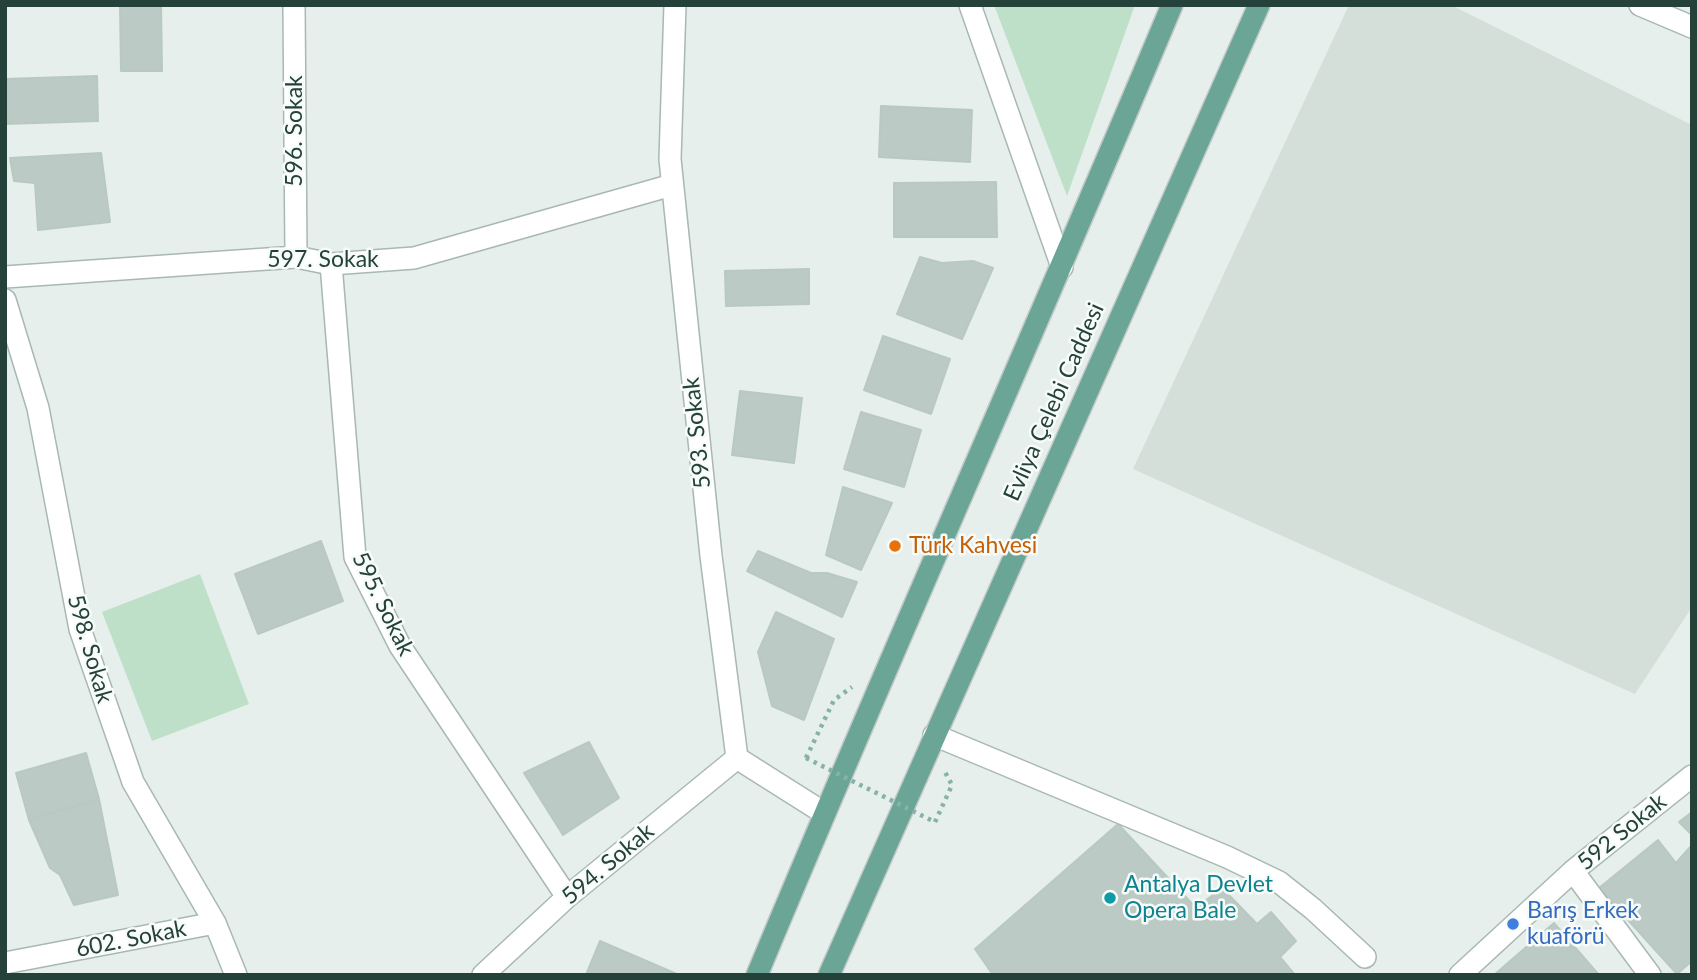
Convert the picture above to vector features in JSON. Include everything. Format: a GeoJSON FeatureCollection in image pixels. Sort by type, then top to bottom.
{"type":"FeatureCollection","features":[{"type":"Feature","properties":{"kind":"main road","name":"Evliya Çelebi Caddesi"},"geometry":{"type":"LineString","coordinates":[[757,975],[824,813],[1062,267],[1172,5]]}},
{"type":"Feature","properties":{"kind":"main road","name":"Evliya Çelebi Caddesi"},"geometry":{"type":"LineString","coordinates":[[829,975],[1259,5]]}},
{"type":"Feature","properties":{"kind":"street","name":"596. Sokak"},"geometry":{"type":"LineString","coordinates":[[294,5],[296,257]]}},
{"type":"Feature","properties":{"kind":"street","name":"593. Sokak"},"geometry":{"type":"LineString","coordinates":[[675,5],[670,159],[672,185],[710,556],[737,758]]}},
{"type":"Feature","properties":{"kind":"street"},"geometry":{"type":"LineString","coordinates":[[970,5],[1062,267]]}},
{"type":"Feature","properties":{"kind":"street"},"geometry":{"type":"LineString","coordinates":[[1640,5],[1692,27]]}},
{"type":"Feature","properties":{"kind":"street","name":"597. Sokak"},"geometry":{"type":"LineString","coordinates":[[5,277],[296,257],[331,264],[414,258],[672,185]]}},
{"type":"Feature","properties":{"kind":"street","name":"595. Sokak"},"geometry":{"type":"LineString","coordinates":[[331,264],[355,557],[400,646],[567,897]]}},
{"type":"Feature","properties":{"kind":"street","name":"598. Sokak"},"geometry":{"type":"LineString","coordinates":[[5,300],[38,408],[80,629],[133,782],[215,923],[236,975]]}},
{"type":"Feature","properties":{"kind":"street"},"geometry":{"type":"LineString","coordinates":[[934,736],[1214,851],[1279,882],[1365,957]]}},
{"type":"Feature","properties":{"kind":"street"},"geometry":{"type":"LineString","coordinates":[[737,758],[824,813]]}},
{"type":"Feature","properties":{"kind":"street","name":"594. Sokak"},"geometry":{"type":"LineString","coordinates":[[483,975],[567,897],[737,758]]}},
{"type":"Feature","properties":{"kind":"street","name":"592 Sokak"},"geometry":{"type":"LineString","coordinates":[[1460,975],[1573,871],[1692,776]]}},
{"type":"Feature","properties":{"kind":"street"},"geometry":{"type":"LineString","coordinates":[[1573,871],[1650,975]]}},
{"type":"Feature","properties":{"kind":"street","name":"602. Sokak"},"geometry":{"type":"LineString","coordinates":[[5,963],[215,923]]}},
{"type":"Feature","properties":{"kind":"path"},"geometry":{"type":"LineString","coordinates":[[834,700],[806,758],[935,822],[952,785]]}},
{"type":"Feature","properties":{"kind":"shaded area"},"geometry":{"type":"Polygon","coordinates":[[[1349,5],[1451,5],[1692,125],[1692,607],[1635,694],[1133,469],[1349,5]]]}},
{"type":"Feature","properties":{"kind":"green space"},"geometry":{"type":"Polygon","coordinates":[[[994,5],[1135,5],[1067,196],[994,5]]]}},
{"type":"Feature","properties":{"kind":"green space"},"geometry":{"type":"Polygon","coordinates":[[[200,574],[249,704],[152,741],[102,612],[200,574]]]}},
{"type":"Feature","properties":{"kind":"building"},"geometry":{"type":"Polygon","coordinates":[[[120,5],[161,5],[162,71],[121,71],[120,5]]]}},
{"type":"Feature","properties":{"kind":"building"},"geometry":{"type":"Polygon","coordinates":[[[97,76],[98,121],[5,124],[5,79],[97,76]]]}},
{"type":"Feature","properties":{"kind":"building"},"geometry":{"type":"Polygon","coordinates":[[[881,106],[972,110],[970,162],[879,157],[881,106]]]}},
{"type":"Feature","properties":{"kind":"building"},"geometry":{"type":"Polygon","coordinates":[[[101,153],[110,222],[38,230],[35,183],[14,181],[10,158],[101,153]]]}},
{"type":"Feature","properties":{"kind":"building"},"geometry":{"type":"Polygon","coordinates":[[[996,182],[997,237],[894,237],[894,183],[996,182]]]}},
{"type":"Feature","properties":{"kind":"building"},"geometry":{"type":"Polygon","coordinates":[[[920,257],[942,263],[973,261],[993,268],[962,339],[897,314],[920,257]]]}},
{"type":"Feature","properties":{"kind":"building"},"geometry":{"type":"Polygon","coordinates":[[[809,269],[809,304],[726,306],[725,271],[809,269]]]}},
{"type":"Feature","properties":{"kind":"building"},"geometry":{"type":"Polygon","coordinates":[[[883,336],[950,359],[931,414],[864,390],[883,336]]]}},
{"type":"Feature","properties":{"kind":"building"},"geometry":{"type":"Polygon","coordinates":[[[740,391],[802,398],[794,463],[732,455],[740,391]]]}},
{"type":"Feature","properties":{"kind":"building"},"geometry":{"type":"Polygon","coordinates":[[[861,412],[921,430],[904,487],[844,469],[861,412]]]}},
{"type":"Feature","properties":{"kind":"building"},"geometry":{"type":"Polygon","coordinates":[[[843,487],[892,503],[861,570],[826,555],[843,487]]]}},
{"type":"Feature","properties":{"kind":"building"},"geometry":{"type":"Polygon","coordinates":[[[321,541],[343,601],[258,634],[235,574],[321,541]]]}},
{"type":"Feature","properties":{"kind":"building"},"geometry":{"type":"Polygon","coordinates":[[[758,551],[811,573],[827,573],[857,582],[842,617],[747,571],[758,551]]]}},
{"type":"Feature","properties":{"kind":"building"},"geometry":{"type":"Polygon","coordinates":[[[776,612],[834,639],[804,720],[772,706],[758,652],[776,612]]]}},
{"type":"Feature","properties":{"kind":"building"},"geometry":{"type":"Polygon","coordinates":[[[589,742],[619,798],[563,835],[524,773],[589,742]]]}},
{"type":"Feature","properties":{"kind":"building"},"geometry":{"type":"Polygon","coordinates":[[[86,753],[99,799],[29,820],[16,773],[86,753]]]}},
{"type":"Feature","properties":{"kind":"building"},"geometry":{"type":"Polygon","coordinates":[[[99,799],[118,895],[74,905],[60,875],[50,868],[29,820],[99,799]]]}},
{"type":"Feature","properties":{"kind":"building"},"geometry":{"type":"Polygon","coordinates":[[[1692,812],[1692,835],[1679,822],[1692,812]]]}},
{"type":"Feature","properties":{"kind":"building","name":"Antalya Devlet Opera Bale"},"geometry":{"type":"Polygon","coordinates":[[[1118,824],[1196,908],[1222,888],[1257,924],[1271,912],[1296,941],[1280,957],[1295,975],[993,975],[975,949],[1118,824]]]}},
{"type":"Feature","properties":{"kind":"building"},"geometry":{"type":"Polygon","coordinates":[[[1658,840],[1676,863],[1692,845],[1692,961],[1677,974],[1599,888],[1658,840]]]}},
{"type":"Feature","properties":{"kind":"building"},"geometry":{"type":"Polygon","coordinates":[[[1554,923],[1599,975],[1494,975],[1554,923]]]}},
{"type":"Feature","properties":{"kind":"building"},"geometry":{"type":"Polygon","coordinates":[[[600,941],[679,975],[586,975],[600,941]]]}},
{"type":"Feature","properties":{"kind":"place","name":"Türk Kahvesi"},"geometry":{"type":"Point","coordinates":[895,546]}},
{"type":"Feature","properties":{"kind":"place","name":"Antalya Devlet Opera Bale"},"geometry":{"type":"Point","coordinates":[1110,898]}},
{"type":"Feature","properties":{"kind":"place","name":"Barış Erkek kuaförü"},"geometry":{"type":"Point","coordinates":[1513,924]}}]}
